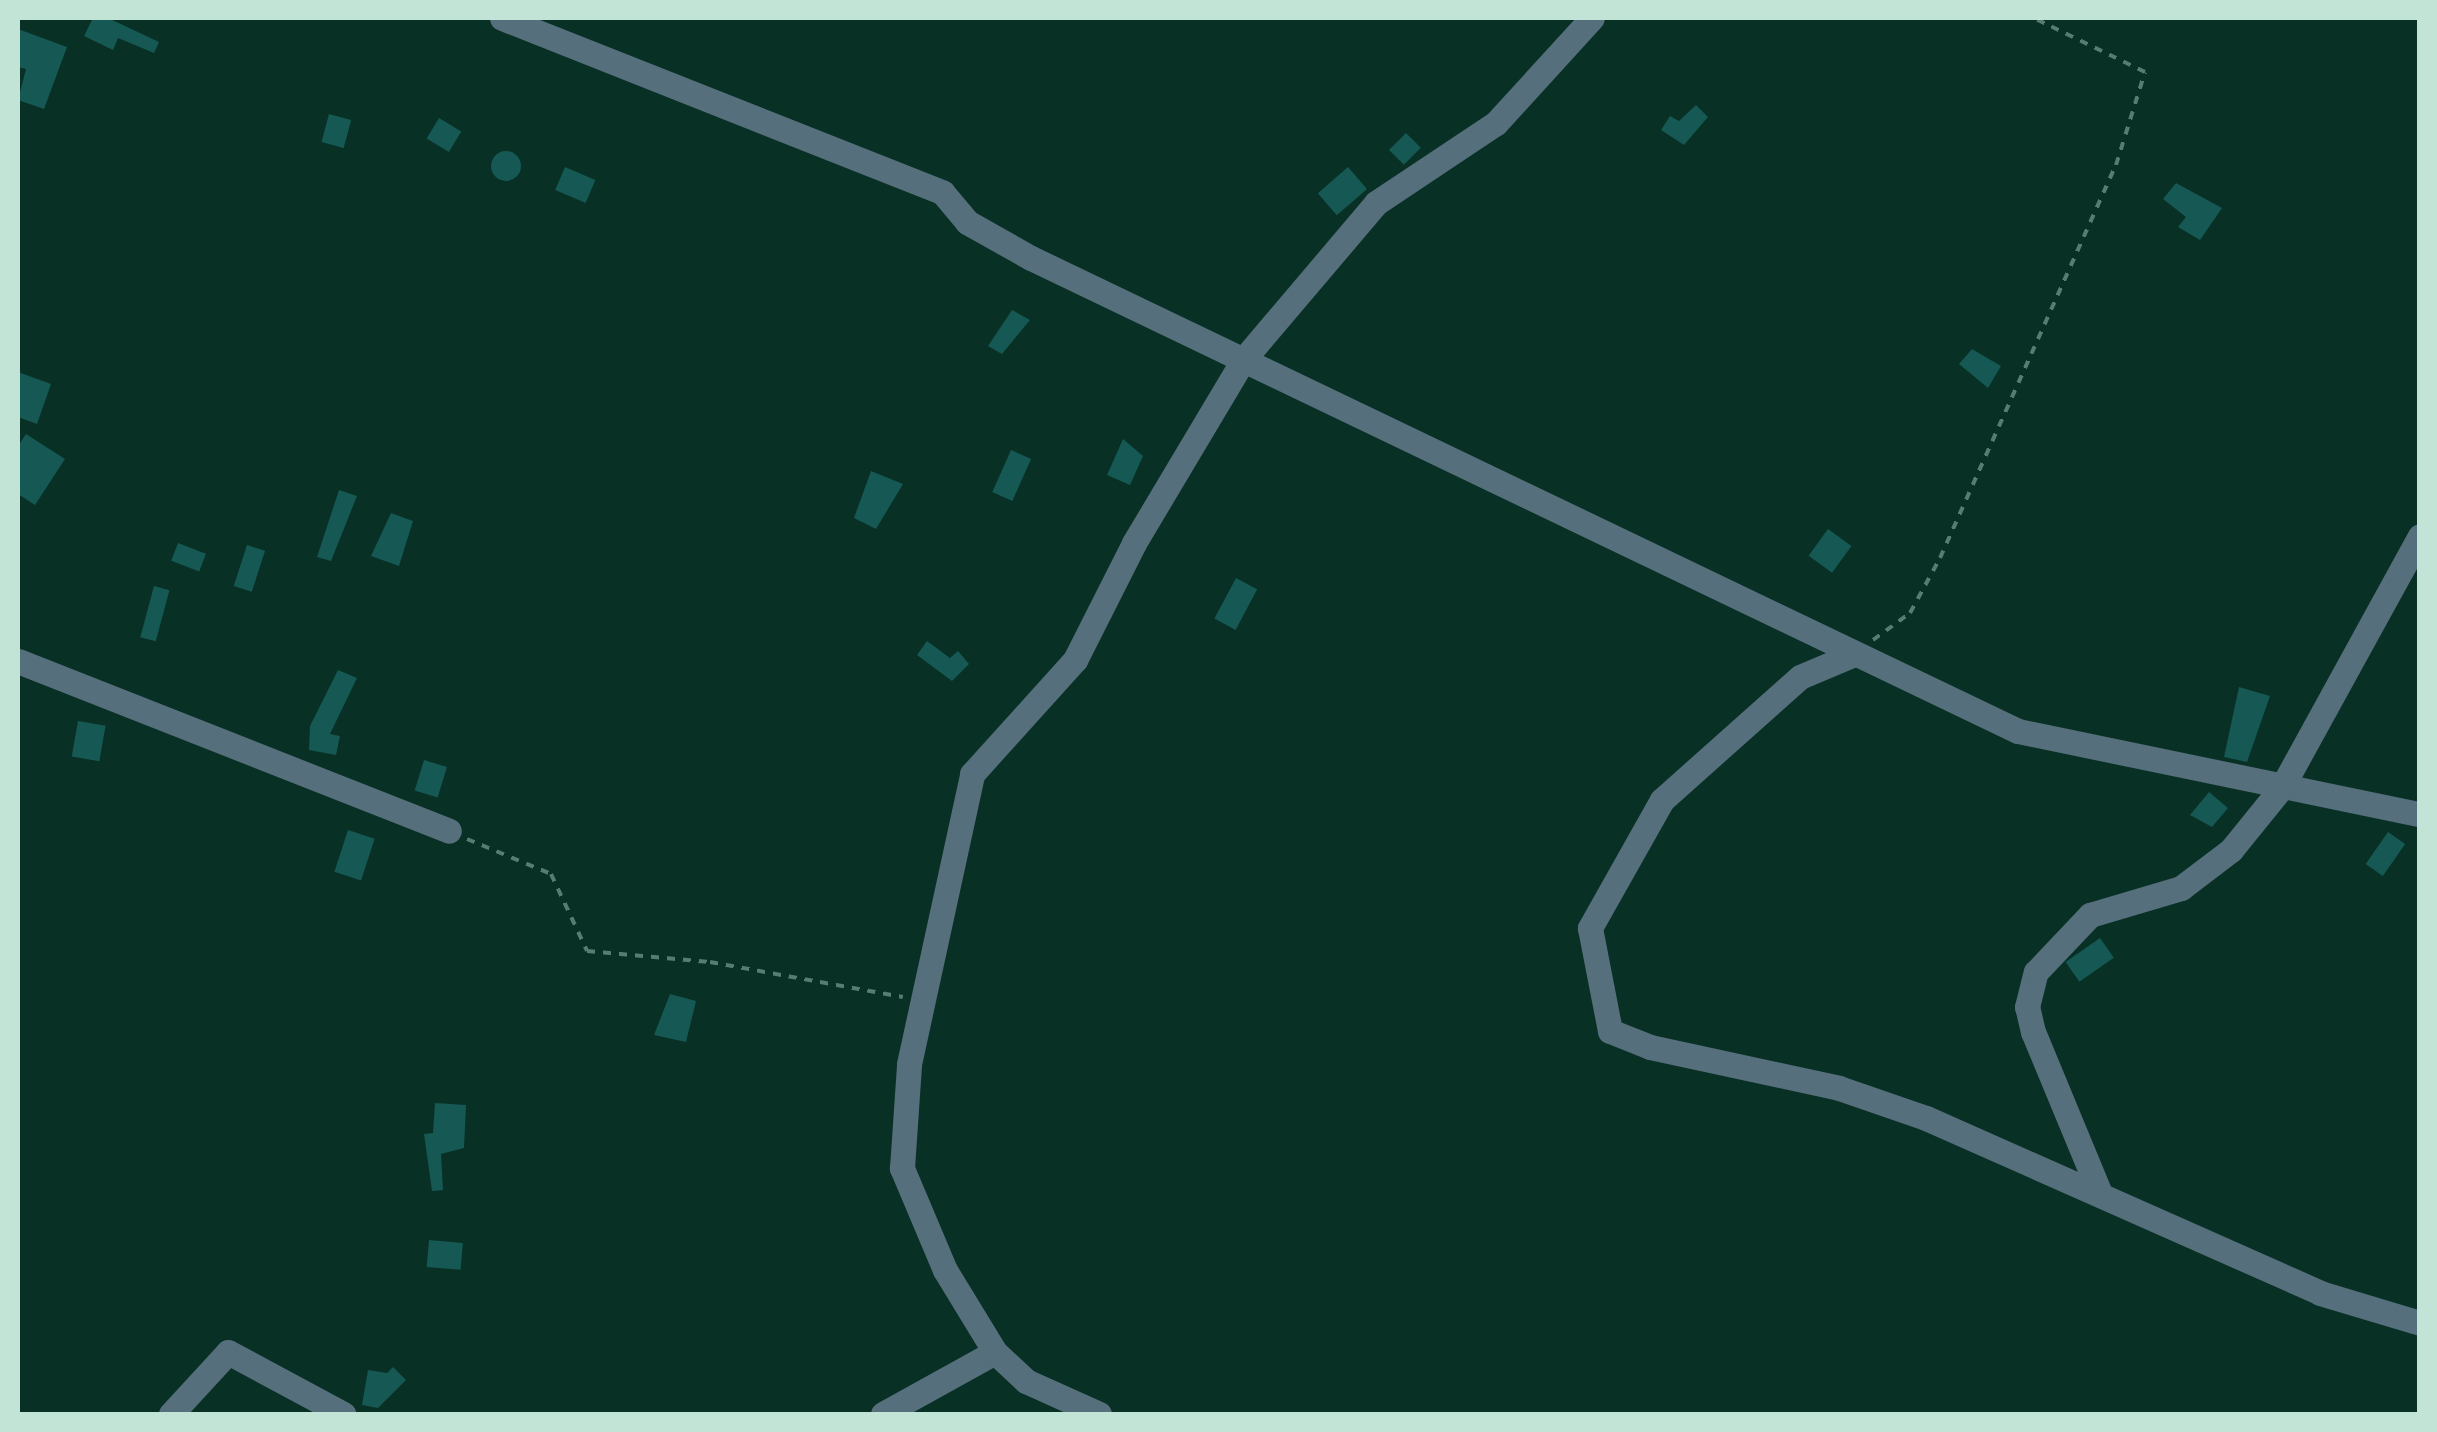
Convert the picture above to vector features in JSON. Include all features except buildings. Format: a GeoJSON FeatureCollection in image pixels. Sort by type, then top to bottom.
{"type":"FeatureCollection","features":[{"type":"Feature","properties":{"kind":"street"},"geometry":{"type":"LineString","coordinates":[[502,18],[942,193],[967,222],[1000,241],[1242,360],[1476,466],[1852,655],[2018,732],[2420,814]]}},
{"type":"Feature","properties":{"kind":"street"},"geometry":{"type":"LineString","coordinates":[[1099,1414],[1026,1380],[995,1352],[944,1270],[902,1168],[909,1064],[972,774],[1075,660],[1134,543],[1242,360],[1376,203],[1496,124],[1592,18]]}},
{"type":"Feature","properties":{"kind":"street"},"geometry":{"type":"LineString","coordinates":[[2099,1191],[2026,1007],[2036,972],[2090,915],[2200,878],[2282,787],[2420,536]]}},
{"type":"Feature","properties":{"kind":"street"},"geometry":{"type":"LineString","coordinates":[[1852,655],[1800,677],[1662,800],[1590,928],[1604,1022],[1616,1037],[1774,1070],[1857,1094],[2099,1191],[2320,1294],[2420,1323]]}},
{"type":"Feature","properties":{"kind":"street"},"geometry":{"type":"LineString","coordinates":[[18,661],[449,831]]}},
{"type":"Feature","properties":{"kind":"street"},"geometry":{"type":"LineString","coordinates":[[170,1414],[228,1352],[343,1414]]}},
{"type":"Feature","properties":{"kind":"street"},"geometry":{"type":"LineString","coordinates":[[883,1414],[995,1352]]}},
{"type":"Feature","properties":{"kind":"path"},"geometry":{"type":"LineString","coordinates":[[1852,655],[1910,613],[1940,558],[2116,165],[2145,72],[2034,18]]}},
{"type":"Feature","properties":{"kind":"path"},"geometry":{"type":"LineString","coordinates":[[449,831],[551,874],[587,951],[710,962],[925,1001]]}}]}
